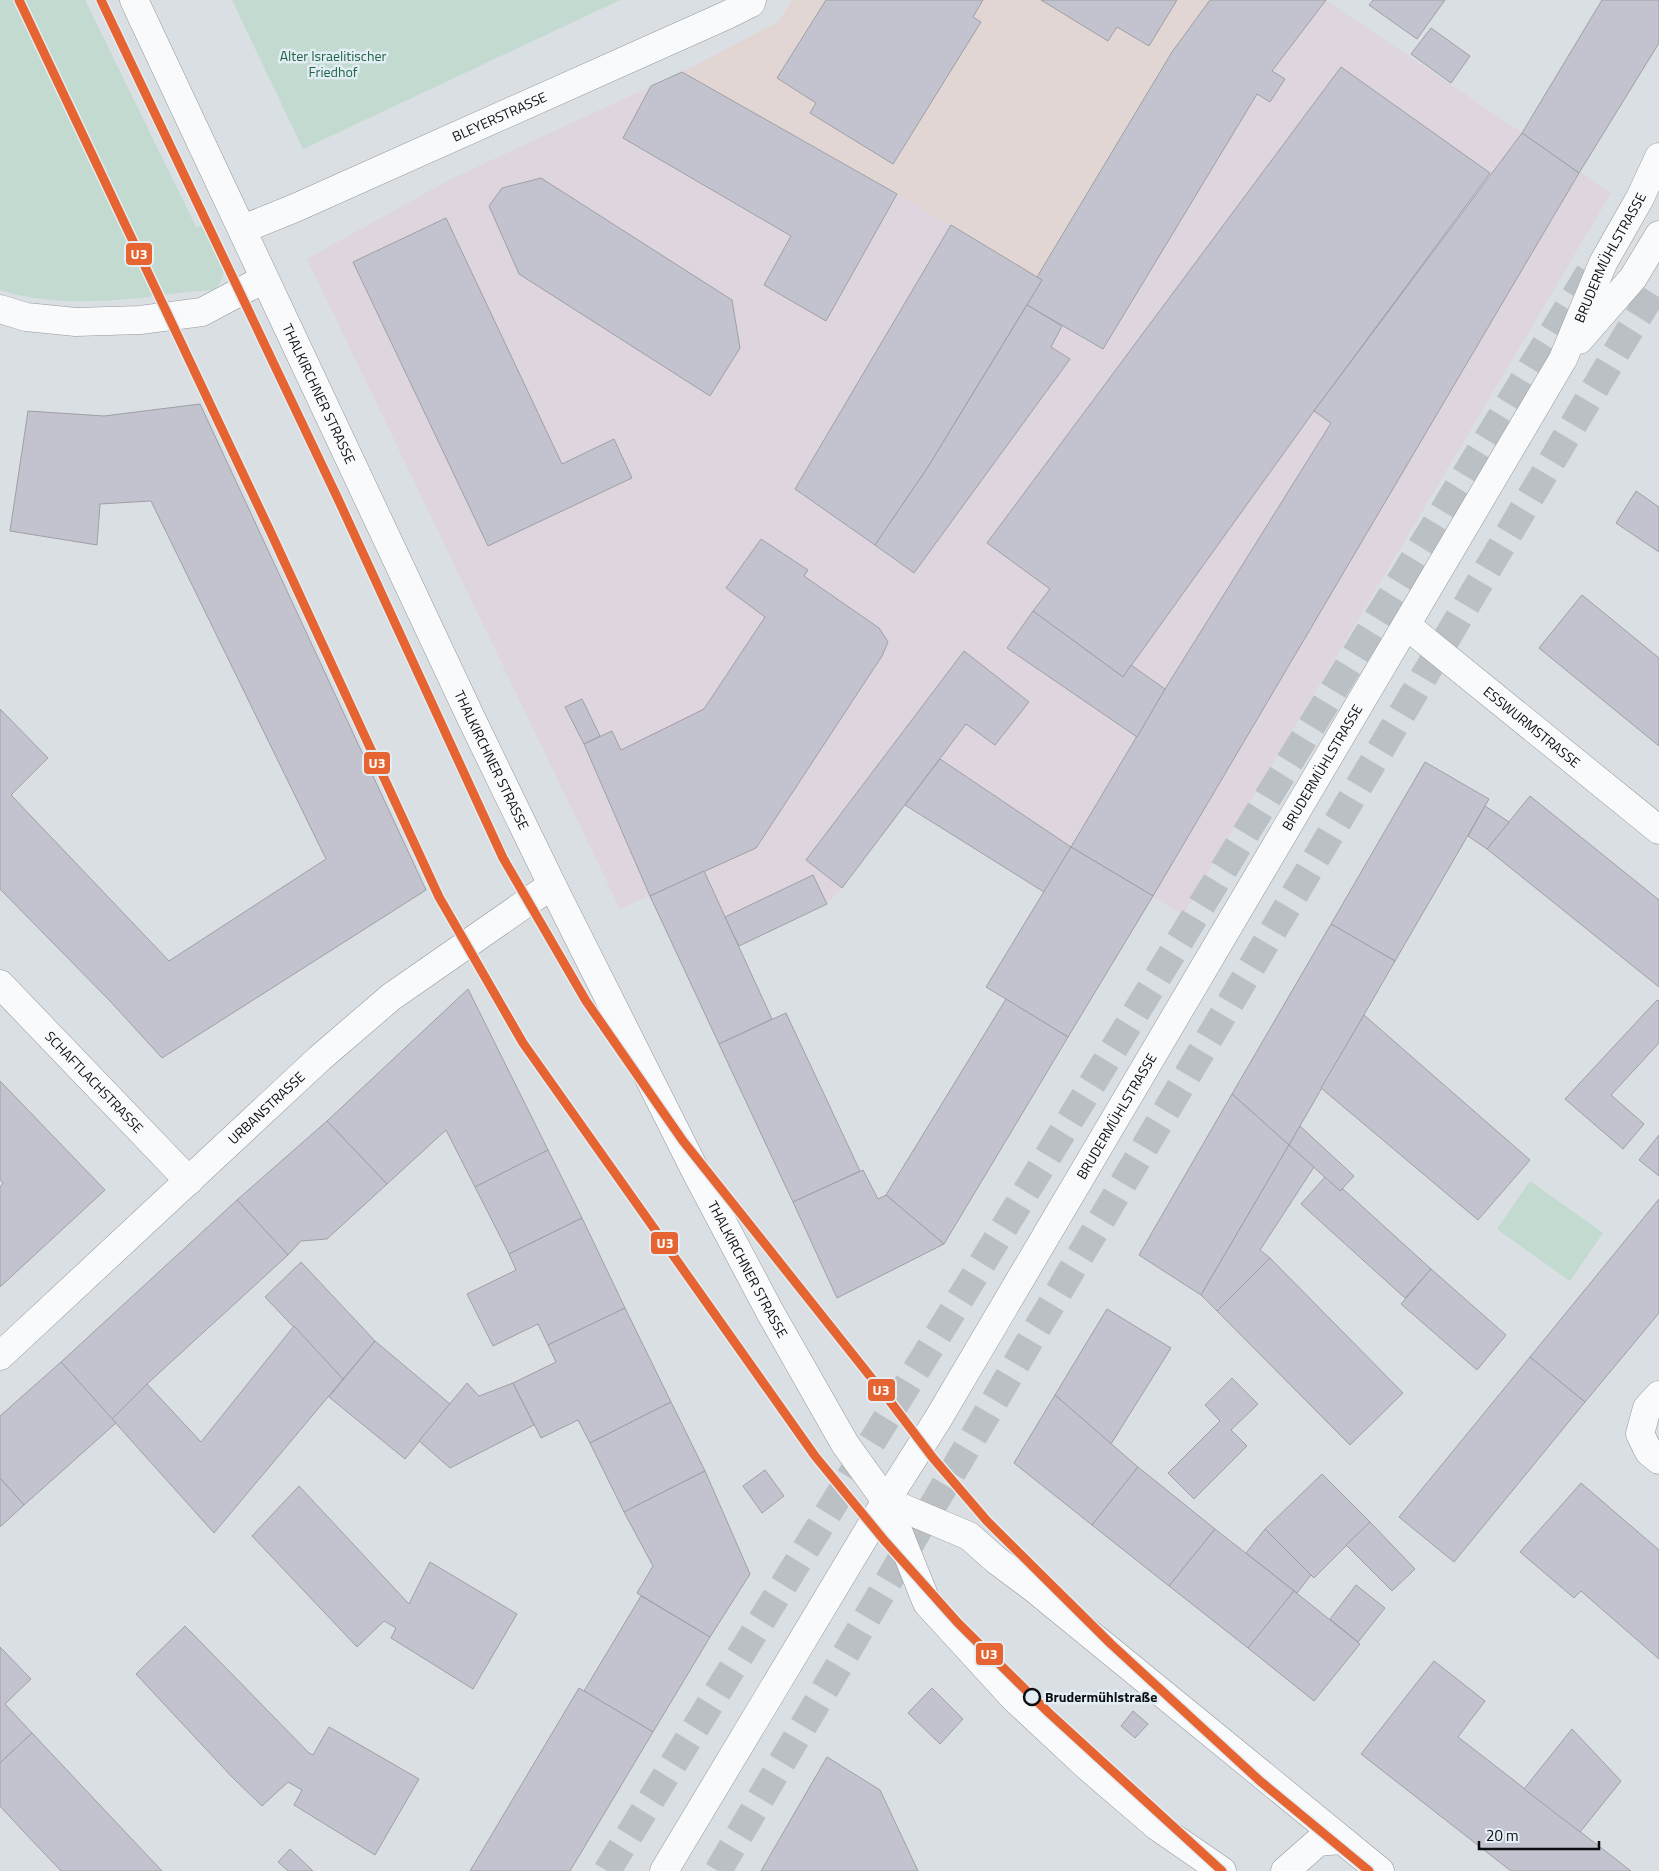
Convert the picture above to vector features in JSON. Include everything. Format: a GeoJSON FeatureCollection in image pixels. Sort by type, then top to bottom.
{"type":"FeatureCollection","features":[{"type":"Feature","properties":{"kind":"street","name":"THALKIRCHNER STRASSE"},"geometry":{"type":"LineString","coordinates":[[134,0],[472,720],[552,885],[770,1312],[845,1444],[886,1501],[927,1603],[1014,1698],[1088,1767],[1158,1826],[1222,1871]]}},
{"type":"Feature","properties":{"kind":"street","name":"BLEYERSTRASSE"},"geometry":{"type":"LineString","coordinates":[[243,229],[296,208],[727,15],[750,3],[752,0]]}},
{"type":"Feature","properties":{"kind":"street","name":"BRUDERMÜHLSTRASSE"},"geometry":{"type":"LineString","coordinates":[[664,1871],[886,1501],[938,1419],[1563,359],[1603,263],[1640,198],[1659,157]]}},
{"type":"Feature","properties":{"kind":"street","name":"BRUDERMÜHLSTRASSE"},"geometry":{"type":"LineString","coordinates":[[1563,359],[1634,278],[1659,234]]}},
{"type":"Feature","properties":{"kind":"street"},"geometry":{"type":"LineString","coordinates":[[0,309],[26,317],[76,322],[140,320],[202,312],[264,279]]}},
{"type":"Feature","properties":{"kind":"street","name":"ESSWURMSTRASSE"},"geometry":{"type":"LineString","coordinates":[[1406,624],[1659,830]]}},
{"type":"Feature","properties":{"kind":"street","name":"URBANSTRASSE"},"geometry":{"type":"LineString","coordinates":[[0,1356],[320,1058],[391,997],[552,885]]}},
{"type":"Feature","properties":{"kind":"street","name":"SCHAFTLACHSTRASSE"},"geometry":{"type":"LineString","coordinates":[[0,984],[188,1181]]}},
{"type":"Feature","properties":{"kind":"street"},"geometry":{"type":"LineString","coordinates":[[1659,1395],[1647,1408],[1640,1434],[1649,1452],[1659,1460]]}},
{"type":"Feature","properties":{"kind":"street"},"geometry":{"type":"LineString","coordinates":[[886,1501],[969,1536],[996,1560],[1031,1586],[1380,1871]]}},
{"type":"Feature","properties":{"kind":"street"},"geometry":{"type":"LineString","coordinates":[[1285,1871],[1286,1868],[1318,1842],[1340,1840]]}},
{"type":"Feature","properties":{"kind":"shaded area"},"geometry":{"type":"Polygon","coordinates":[[[792,0],[1210,0],[1172,52],[1037,277],[897,194],[682,72],[778,22],[792,0]]]}},
{"type":"Feature","properties":{"kind":"shaded area"},"geometry":{"type":"Polygon","coordinates":[[[1210,0],[1326,0],[1611,193],[1183,915],[1071,847],[940,759],[842,888],[827,904],[739,946],[704,871],[620,909],[307,259],[453,178],[682,72],[1037,276],[1172,52],[1210,0]]]}},
{"type":"Feature","properties":{"kind":"green space"},"geometry":{"type":"Polygon","coordinates":[[[0,0],[85,0],[196,227],[210,222],[228,259],[217,287],[209,290],[141,298],[93,301],[46,299],[0,290],[0,0]]]}},
{"type":"Feature","properties":{"kind":"green space","name":"Alter Israelitischer Friedhof"},"geometry":{"type":"Polygon","coordinates":[[[232,0],[620,0],[303,149],[232,0]]]}},
{"type":"Feature","properties":{"kind":"green space"},"geometry":{"type":"Polygon","coordinates":[[[1530,1181],[1603,1233],[1570,1281],[1497,1229],[1530,1181]]]}},
{"type":"Feature","properties":{"kind":"building"},"geometry":{"type":"Polygon","coordinates":[[[826,0],[983,0],[973,17],[981,22],[893,164],[810,113],[816,103],[777,78],[826,0]]]}},
{"type":"Feature","properties":{"kind":"building"},"geometry":{"type":"Polygon","coordinates":[[[1041,0],[1177,0],[1149,46],[1117,27],[1108,41],[1041,0]]]}},
{"type":"Feature","properties":{"kind":"building"},"geometry":{"type":"Polygon","coordinates":[[[1210,0],[1326,0],[1272,71],[1285,79],[1270,102],[1257,94],[1103,349],[1027,305],[1042,280],[1037,277],[1172,52],[1210,0]]]}},
{"type":"Feature","properties":{"kind":"building"},"geometry":{"type":"Polygon","coordinates":[[[1373,0],[1445,0],[1417,39],[1369,5],[1373,0]]]}},
{"type":"Feature","properties":{"kind":"building"},"geometry":{"type":"Polygon","coordinates":[[[1602,0],[1659,0],[1659,43],[1579,173],[1522,133],[1602,0]]]}},
{"type":"Feature","properties":{"kind":"building"},"geometry":{"type":"Polygon","coordinates":[[[1431,28],[1470,56],[1451,83],[1411,54],[1431,28]]]}},
{"type":"Feature","properties":{"kind":"building"},"geometry":{"type":"Polygon","coordinates":[[[1341,67],[1490,173],[1314,411],[1123,677],[1033,611],[1050,589],[987,543],[1341,67]]]}},
{"type":"Feature","properties":{"kind":"building"},"geometry":{"type":"Polygon","coordinates":[[[682,72],[897,194],[826,321],[764,285],[791,236],[623,138],[651,86],[682,72]]]}},
{"type":"Feature","properties":{"kind":"building"},"geometry":{"type":"Polygon","coordinates":[[[1522,133],[1579,173],[1153,896],[1071,847],[1165,689],[1331,423],[1314,411],[1522,133]]]}},
{"type":"Feature","properties":{"kind":"building"},"geometry":{"type":"Polygon","coordinates":[[[541,178],[732,300],[740,348],[710,396],[519,274],[489,206],[502,188],[541,178]]]}},
{"type":"Feature","properties":{"kind":"building"},"geometry":{"type":"Polygon","coordinates":[[[446,218],[562,464],[614,439],[632,478],[488,546],[353,262],[446,218]]]}},
{"type":"Feature","properties":{"kind":"building"},"geometry":{"type":"Polygon","coordinates":[[[951,225],[1042,280],[928,467],[875,545],[795,489],[951,225]]]}},
{"type":"Feature","properties":{"kind":"building"},"geometry":{"type":"Polygon","coordinates":[[[1027,305],[1062,326],[1051,347],[1070,359],[914,573],[875,545],[928,467],[1027,305]]]}},
{"type":"Feature","properties":{"kind":"building"},"geometry":{"type":"Polygon","coordinates":[[[200,404],[426,890],[162,1058],[110,1001],[0,889],[0,709],[48,758],[11,795],[169,961],[326,859],[151,501],[100,504],[97,545],[10,531],[28,411],[104,416],[200,404]]]}},
{"type":"Feature","properties":{"kind":"building"},"geometry":{"type":"Polygon","coordinates":[[[1636,491],[1659,507],[1659,552],[1616,523],[1636,491]]]}},
{"type":"Feature","properties":{"kind":"building"},"geometry":{"type":"Polygon","coordinates":[[[761,539],[808,570],[804,576],[879,628],[888,642],[882,656],[756,848],[650,896],[584,744],[612,731],[621,750],[704,709],[765,617],[726,588],[761,539]]]}},
{"type":"Feature","properties":{"kind":"building"},"geometry":{"type":"Polygon","coordinates":[[[1582,595],[1659,658],[1659,746],[1539,648],[1582,595]]]}},
{"type":"Feature","properties":{"kind":"building"},"geometry":{"type":"Polygon","coordinates":[[[1033,611],[1123,677],[1131,665],[1165,689],[1137,737],[1007,648],[1033,611]]]}},
{"type":"Feature","properties":{"kind":"building"},"geometry":{"type":"Polygon","coordinates":[[[964,651],[1029,702],[995,745],[966,724],[842,888],[806,860],[964,651]]]}},
{"type":"Feature","properties":{"kind":"building"},"geometry":{"type":"Polygon","coordinates":[[[582,699],[600,736],[584,744],[565,707],[582,699]]]}},
{"type":"Feature","properties":{"kind":"building"},"geometry":{"type":"Polygon","coordinates":[[[940,759],[1071,847],[1044,892],[905,805],[940,759]]]}},
{"type":"Feature","properties":{"kind":"building"},"geometry":{"type":"Polygon","coordinates":[[[1425,762],[1489,799],[1395,961],[1331,924],[1425,762]]]}},
{"type":"Feature","properties":{"kind":"building"},"geometry":{"type":"Polygon","coordinates":[[[1530,796],[1659,900],[1659,987],[1487,849],[1530,796]]]}},
{"type":"Feature","properties":{"kind":"building"},"geometry":{"type":"Polygon","coordinates":[[[1485,806],[1509,822],[1487,849],[1468,836],[1485,806]]]}},
{"type":"Feature","properties":{"kind":"building"},"geometry":{"type":"Polygon","coordinates":[[[1071,847],[1153,896],[1068,1037],[986,987],[1071,847]]]}},
{"type":"Feature","properties":{"kind":"building"},"geometry":{"type":"Polygon","coordinates":[[[704,871],[772,1019],[719,1044],[650,896],[704,871]]]}},
{"type":"Feature","properties":{"kind":"building"},"geometry":{"type":"Polygon","coordinates":[[[813,875],[827,904],[739,946],[725,917],[813,875]]]}},
{"type":"Feature","properties":{"kind":"building"},"geometry":{"type":"Polygon","coordinates":[[[1331,924],[1395,961],[1289,1145],[1232,1094],[1331,924]]]}},
{"type":"Feature","properties":{"kind":"building"},"geometry":{"type":"Polygon","coordinates":[[[468,989],[548,1150],[475,1187],[446,1130],[387,1184],[327,1121],[468,989]]]}},
{"type":"Feature","properties":{"kind":"building"},"geometry":{"type":"Polygon","coordinates":[[[1006,999],[1068,1037],[944,1244],[886,1195],[1006,999]]]}},
{"type":"Feature","properties":{"kind":"building"},"geometry":{"type":"Polygon","coordinates":[[[1657,1000],[1659,1001],[1659,1043],[1611,1095],[1644,1124],[1623,1149],[1565,1099],[1657,1000]]]}},
{"type":"Feature","properties":{"kind":"building"},"geometry":{"type":"Polygon","coordinates":[[[786,1013],[860,1171],[793,1202],[719,1044],[786,1013]]]}},
{"type":"Feature","properties":{"kind":"building"},"geometry":{"type":"Polygon","coordinates":[[[1364,1015],[1530,1160],[1478,1220],[1321,1088],[1364,1015]]]}},
{"type":"Feature","properties":{"kind":"building"},"geometry":{"type":"Polygon","coordinates":[[[0,1081],[105,1190],[0,1287],[0,1187],[3,1183],[0,1180],[0,1081]]]}},
{"type":"Feature","properties":{"kind":"building"},"geometry":{"type":"Polygon","coordinates":[[[1232,1094],[1289,1145],[1201,1295],[1139,1255],[1232,1094]]]}},
{"type":"Feature","properties":{"kind":"building"},"geometry":{"type":"Polygon","coordinates":[[[327,1121],[387,1184],[327,1239],[301,1241],[288,1255],[237,1200],[327,1121]]]}},
{"type":"Feature","properties":{"kind":"building"},"geometry":{"type":"Polygon","coordinates":[[[1300,1126],[1354,1176],[1340,1191],[1289,1145],[1300,1126]]]}},
{"type":"Feature","properties":{"kind":"building"},"geometry":{"type":"Polygon","coordinates":[[[1659,1135],[1659,1176],[1639,1160],[1659,1135]]]}},
{"type":"Feature","properties":{"kind":"building"},"geometry":{"type":"Polygon","coordinates":[[[1289,1145],[1314,1167],[1260,1250],[1270,1258],[1217,1311],[1201,1295],[1289,1145]]]}},
{"type":"Feature","properties":{"kind":"building"},"geometry":{"type":"Polygon","coordinates":[[[548,1150],[582,1218],[509,1254],[475,1187],[548,1150]]]}},
{"type":"Feature","properties":{"kind":"building"},"geometry":{"type":"Polygon","coordinates":[[[863,1170],[878,1199],[886,1195],[944,1244],[837,1298],[793,1202],[863,1170]]]}},
{"type":"Feature","properties":{"kind":"building"},"geometry":{"type":"Polygon","coordinates":[[[1325,1177],[1340,1191],[1343,1189],[1431,1269],[1405,1298],[1301,1204],[1325,1177]]]}},
{"type":"Feature","properties":{"kind":"building"},"geometry":{"type":"Polygon","coordinates":[[[1659,1199],[1659,1313],[1585,1402],[1530,1357],[1659,1199]]]}},
{"type":"Feature","properties":{"kind":"building"},"geometry":{"type":"Polygon","coordinates":[[[237,1200],[288,1255],[147,1384],[112,1419],[61,1362],[237,1200]]]}},
{"type":"Feature","properties":{"kind":"building"},"geometry":{"type":"Polygon","coordinates":[[[582,1218],[625,1308],[548,1345],[538,1324],[493,1346],[467,1294],[516,1270],[509,1254],[582,1218]]]}},
{"type":"Feature","properties":{"kind":"building"},"geometry":{"type":"Polygon","coordinates":[[[1270,1258],[1403,1393],[1350,1445],[1217,1311],[1270,1258]]]}},
{"type":"Feature","properties":{"kind":"building"},"geometry":{"type":"Polygon","coordinates":[[[301,1262],[375,1341],[343,1379],[265,1297],[301,1262]]]}},
{"type":"Feature","properties":{"kind":"building"},"geometry":{"type":"Polygon","coordinates":[[[1431,1269],[1506,1335],[1477,1370],[1401,1304],[1431,1269]]]}},
{"type":"Feature","properties":{"kind":"building"},"geometry":{"type":"Polygon","coordinates":[[[625,1308],[671,1402],[590,1443],[578,1420],[541,1438],[513,1383],[556,1362],[548,1345],[625,1308]]]}},
{"type":"Feature","properties":{"kind":"building"},"geometry":{"type":"Polygon","coordinates":[[[1107,1309],[1171,1348],[1111,1444],[1055,1395],[1107,1309]]]}},
{"type":"Feature","properties":{"kind":"building"},"geometry":{"type":"Polygon","coordinates":[[[294,1326],[343,1379],[214,1533],[112,1419],[147,1384],[201,1442],[294,1326]]]}},
{"type":"Feature","properties":{"kind":"building"},"geometry":{"type":"Polygon","coordinates":[[[375,1341],[450,1404],[405,1459],[329,1397],[375,1341]]]}},
{"type":"Feature","properties":{"kind":"building"},"geometry":{"type":"Polygon","coordinates":[[[1530,1357],[1585,1402],[1454,1562],[1399,1517],[1530,1357]]]}},
{"type":"Feature","properties":{"kind":"building"},"geometry":{"type":"Polygon","coordinates":[[[61,1362],[116,1423],[24,1505],[0,1478],[0,1416],[61,1362]]]}},
{"type":"Feature","properties":{"kind":"building"},"geometry":{"type":"Polygon","coordinates":[[[1232,1378],[1258,1404],[1231,1430],[1247,1446],[1194,1499],[1168,1473],[1220,1421],[1205,1405],[1232,1378]]]}},
{"type":"Feature","properties":{"kind":"building"},"geometry":{"type":"Polygon","coordinates":[[[467,1383],[479,1396],[513,1383],[534,1425],[450,1468],[419,1441],[467,1383]]]}},
{"type":"Feature","properties":{"kind":"building"},"geometry":{"type":"Polygon","coordinates":[[[1055,1395],[1138,1467],[1092,1525],[1014,1463],[1055,1395]]]}},
{"type":"Feature","properties":{"kind":"building"},"geometry":{"type":"Polygon","coordinates":[[[671,1402],[705,1471],[624,1512],[590,1443],[671,1402]]]}},
{"type":"Feature","properties":{"kind":"building"},"geometry":{"type":"Polygon","coordinates":[[[1138,1467],[1215,1529],[1169,1586],[1092,1525],[1138,1467]]]}},
{"type":"Feature","properties":{"kind":"building"},"geometry":{"type":"Polygon","coordinates":[[[765,1470],[784,1496],[762,1513],[743,1486],[765,1470]]]}},
{"type":"Feature","properties":{"kind":"building"},"geometry":{"type":"Polygon","coordinates":[[[705,1471],[750,1574],[710,1637],[637,1593],[653,1566],[624,1512],[705,1471]]]}},
{"type":"Feature","properties":{"kind":"building"},"geometry":{"type":"Polygon","coordinates":[[[1322,1474],[1370,1522],[1314,1578],[1265,1529],[1322,1474]]]}},
{"type":"Feature","properties":{"kind":"building"},"geometry":{"type":"Polygon","coordinates":[[[0,1478],[24,1505],[0,1527],[0,1478]]]}},
{"type":"Feature","properties":{"kind":"building"},"geometry":{"type":"Polygon","coordinates":[[[1581,1483],[1659,1550],[1659,1659],[1581,1591],[1574,1598],[1520,1552],[1581,1483]]]}},
{"type":"Feature","properties":{"kind":"building"},"geometry":{"type":"Polygon","coordinates":[[[299,1486],[409,1604],[430,1562],[517,1614],[473,1689],[391,1638],[396,1628],[384,1621],[357,1647],[252,1536],[299,1486]]]}},
{"type":"Feature","properties":{"kind":"building"},"geometry":{"type":"Polygon","coordinates":[[[1370,1522],[1415,1569],[1392,1591],[1346,1545],[1370,1522]]]}},
{"type":"Feature","properties":{"kind":"building"},"geometry":{"type":"Polygon","coordinates":[[[1215,1529],[1294,1591],[1248,1648],[1169,1586],[1215,1529]]]}},
{"type":"Feature","properties":{"kind":"building"},"geometry":{"type":"Polygon","coordinates":[[[1265,1529],[1311,1575],[1297,1593],[1246,1553],[1265,1529]]]}},
{"type":"Feature","properties":{"kind":"building"},"geometry":{"type":"Polygon","coordinates":[[[1356,1585],[1385,1608],[1358,1642],[1330,1619],[1356,1585]]]}},
{"type":"Feature","properties":{"kind":"building"},"geometry":{"type":"Polygon","coordinates":[[[1294,1591],[1360,1644],[1314,1701],[1248,1648],[1294,1591]]]}},
{"type":"Feature","properties":{"kind":"building"},"geometry":{"type":"Polygon","coordinates":[[[641,1596],[710,1637],[653,1732],[584,1691],[641,1596]]]}},
{"type":"Feature","properties":{"kind":"building"},"geometry":{"type":"Polygon","coordinates":[[[185,1626],[309,1753],[313,1755],[329,1727],[419,1779],[375,1855],[294,1805],[302,1790],[288,1782],[262,1806],[232,1777],[136,1674],[185,1626]]]}},
{"type":"Feature","properties":{"kind":"building"},"geometry":{"type":"Polygon","coordinates":[[[0,1647],[31,1679],[5,1704],[32,1733],[0,1763],[0,1647]]]}},
{"type":"Feature","properties":{"kind":"building"},"geometry":{"type":"Polygon","coordinates":[[[1434,1661],[1485,1701],[1458,1737],[1631,1871],[1511,1871],[1361,1754],[1434,1661]]]}},
{"type":"Feature","properties":{"kind":"building"},"geometry":{"type":"Polygon","coordinates":[[[579,1688],[653,1732],[570,1871],[470,1871],[579,1688]]]}},
{"type":"Feature","properties":{"kind":"building"},"geometry":{"type":"Polygon","coordinates":[[[932,1688],[963,1719],[940,1744],[908,1713],[932,1688]]]}},
{"type":"Feature","properties":{"kind":"building"},"geometry":{"type":"Polygon","coordinates":[[[1133,1711],[1148,1724],[1135,1738],[1121,1726],[1133,1711]]]}},
{"type":"Feature","properties":{"kind":"building"},"geometry":{"type":"Polygon","coordinates":[[[1572,1729],[1621,1781],[1580,1832],[1524,1789],[1572,1729]]]}},
{"type":"Feature","properties":{"kind":"building"},"geometry":{"type":"Polygon","coordinates":[[[32,1733],[162,1871],[61,1871],[23,1831],[0,1806],[0,1763],[32,1733]]]}},
{"type":"Feature","properties":{"kind":"building"},"geometry":{"type":"Polygon","coordinates":[[[827,1757],[880,1790],[918,1871],[761,1871],[827,1757]]]}},
{"type":"Feature","properties":{"kind":"building"},"geometry":{"type":"Polygon","coordinates":[[[290,1849],[313,1871],[288,1871],[278,1862],[290,1849]]]}},
{"type":"Feature","properties":{"kind":"tunnel"},"geometry":{"type":"LineString","coordinates":[[607,1871],[1593,267]]}},
{"type":"Feature","properties":{"kind":"tunnel"},"geometry":{"type":"LineString","coordinates":[[718,1871],[1039,1325],[1659,283]]}},
{"type":"Feature","properties":{"kind":"transit line","name":"U3"},"geometry":{"type":"LineString","coordinates":[[19,0],[271,533],[439,897],[523,1043],[815,1456],[884,1540],[958,1623],[1049,1713],[1222,1871]]}},
{"type":"Feature","properties":{"kind":"transit line","name":"U3"},"geometry":{"type":"LineString","coordinates":[[101,0],[338,499],[503,858],[586,1001],[683,1141],[933,1458],[987,1521],[1111,1644],[1260,1781],[1369,1871]]}},
{"type":"Feature","properties":{"kind":"place","name":"Brudermühlstraße"},"geometry":{"type":"Point","coordinates":[1032,1697]}}]}
